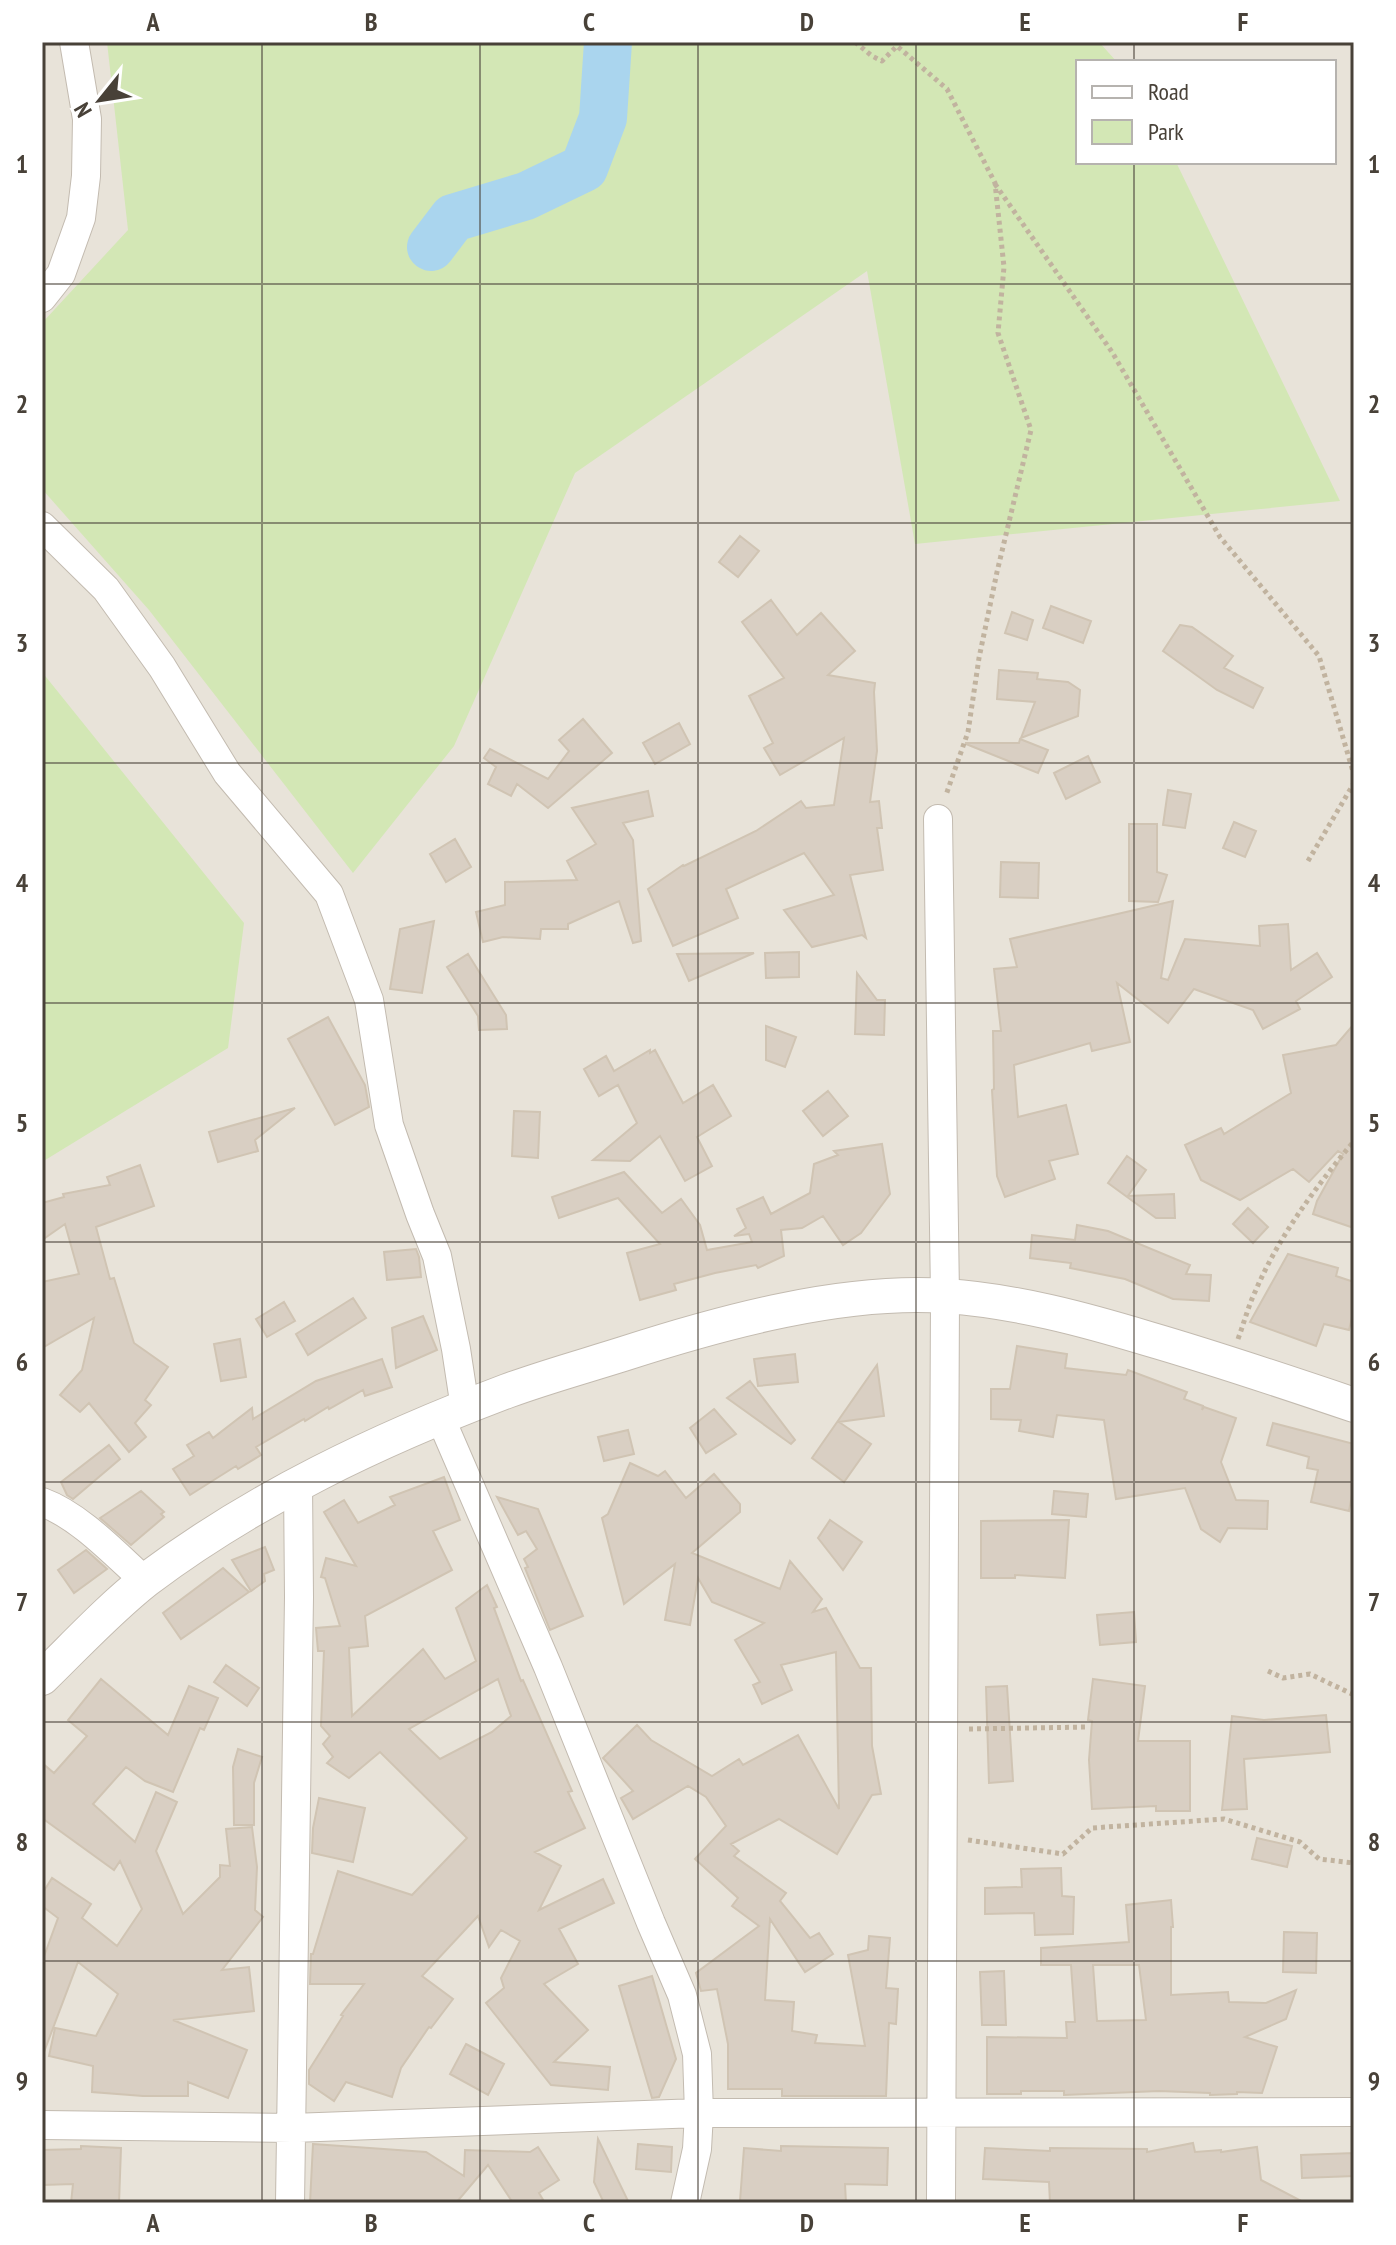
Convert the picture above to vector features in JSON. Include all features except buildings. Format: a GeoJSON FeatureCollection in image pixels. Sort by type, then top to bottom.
{"type":"FeatureCollection","features":[{"type":"Feature","properties":{"kind":"street"},"geometry":{"type":"LineString","coordinates":[[42,298],[61,274],[81,218],[86,176],[87,119],[74,42]]}},
{"type":"Feature","properties":{"kind":"street"},"geometry":{"type":"LineString","coordinates":[[42,526],[106,589],[162,667],[227,773],[329,894],[369,1000],[389,1125],[437,1256],[456,1349],[453,1412],[548,1667],[682,1995],[697,2054],[699,2113],[697,2149],[685,2203]]}},
{"type":"Feature","properties":{"kind":"street"},"geometry":{"type":"LineString","coordinates":[[938,819],[945,1296],[941,2203]]}},
{"type":"Feature","properties":{"kind":"street"},"geometry":{"type":"LineString","coordinates":[[42,1678],[145,1581],[225,1526],[298,1483],[453,1412],[511,1390],[677,1336],[803,1306],[890,1297],[945,1296],[1037,1308],[1230,1362],[1354,1405]]}},
{"type":"Feature","properties":{"kind":"street"},"geometry":{"type":"LineString","coordinates":[[290,2203],[299,1613],[298,1483]]}},
{"type":"Feature","properties":{"kind":"street"},"geometry":{"type":"LineString","coordinates":[[42,1502],[72,1518],[145,1581]]}},
{"type":"Feature","properties":{"kind":"street"},"geometry":{"type":"LineString","coordinates":[[42,2125],[292,2128],[699,2113],[1354,2112]]}},
{"type":"Feature","properties":{"kind":"path"},"geometry":{"type":"LineString","coordinates":[[855,42],[882,61],[897,46],[947,89],[995,183],[1112,352],[1220,537],[1319,656],[1354,775]]}},
{"type":"Feature","properties":{"kind":"path"},"geometry":{"type":"LineString","coordinates":[[938,819],[968,732],[979,658],[1031,430],[998,333],[1004,267],[995,183]]}},
{"type":"Feature","properties":{"kind":"path"},"geometry":{"type":"LineString","coordinates":[[1308,861],[1354,783]]}},
{"type":"Feature","properties":{"kind":"path"},"geometry":{"type":"LineString","coordinates":[[1230,1362],[1254,1292],[1285,1233],[1315,1188],[1354,1141]]}},
{"type":"Feature","properties":{"kind":"path"},"geometry":{"type":"LineString","coordinates":[[1268,1671],[1283,1678],[1310,1674],[1354,1695]]}},
{"type":"Feature","properties":{"kind":"path"},"geometry":{"type":"LineString","coordinates":[[944,1730],[1088,1727]]}},
{"type":"Feature","properties":{"kind":"path"},"geometry":{"type":"LineString","coordinates":[[943,1835],[1063,1854],[1092,1828],[1224,1819],[1300,1842],[1319,1859],[1354,1863]]}},
{"type":"Feature","properties":{"kind":"shaded area"},"geometry":{"type":"Polygon","coordinates":[[[42,42],[1354,42],[1354,2203],[42,2203],[42,42]]]}},
{"type":"Feature","properties":{"kind":"green space"},"geometry":{"type":"Polygon","coordinates":[[[107,42],[1099,42],[1115,60],[1076,60],[1076,164],[1177,164],[1340,501],[915,544],[867,271],[575,473],[454,746],[353,873],[149,610],[42,489],[42,323],[128,230],[107,42]]]}},
{"type":"Feature","properties":{"kind":"green space"},"geometry":{"type":"Polygon","coordinates":[[[42,672],[244,923],[228,1048],[42,1162],[42,672]]]}},
{"type":"Feature","properties":{"kind":"waterway"},"geometry":{"type":"LineString","coordinates":[[431,247],[453,218],[526,196],[584,168],[603,118],[608,42]]}}]}
